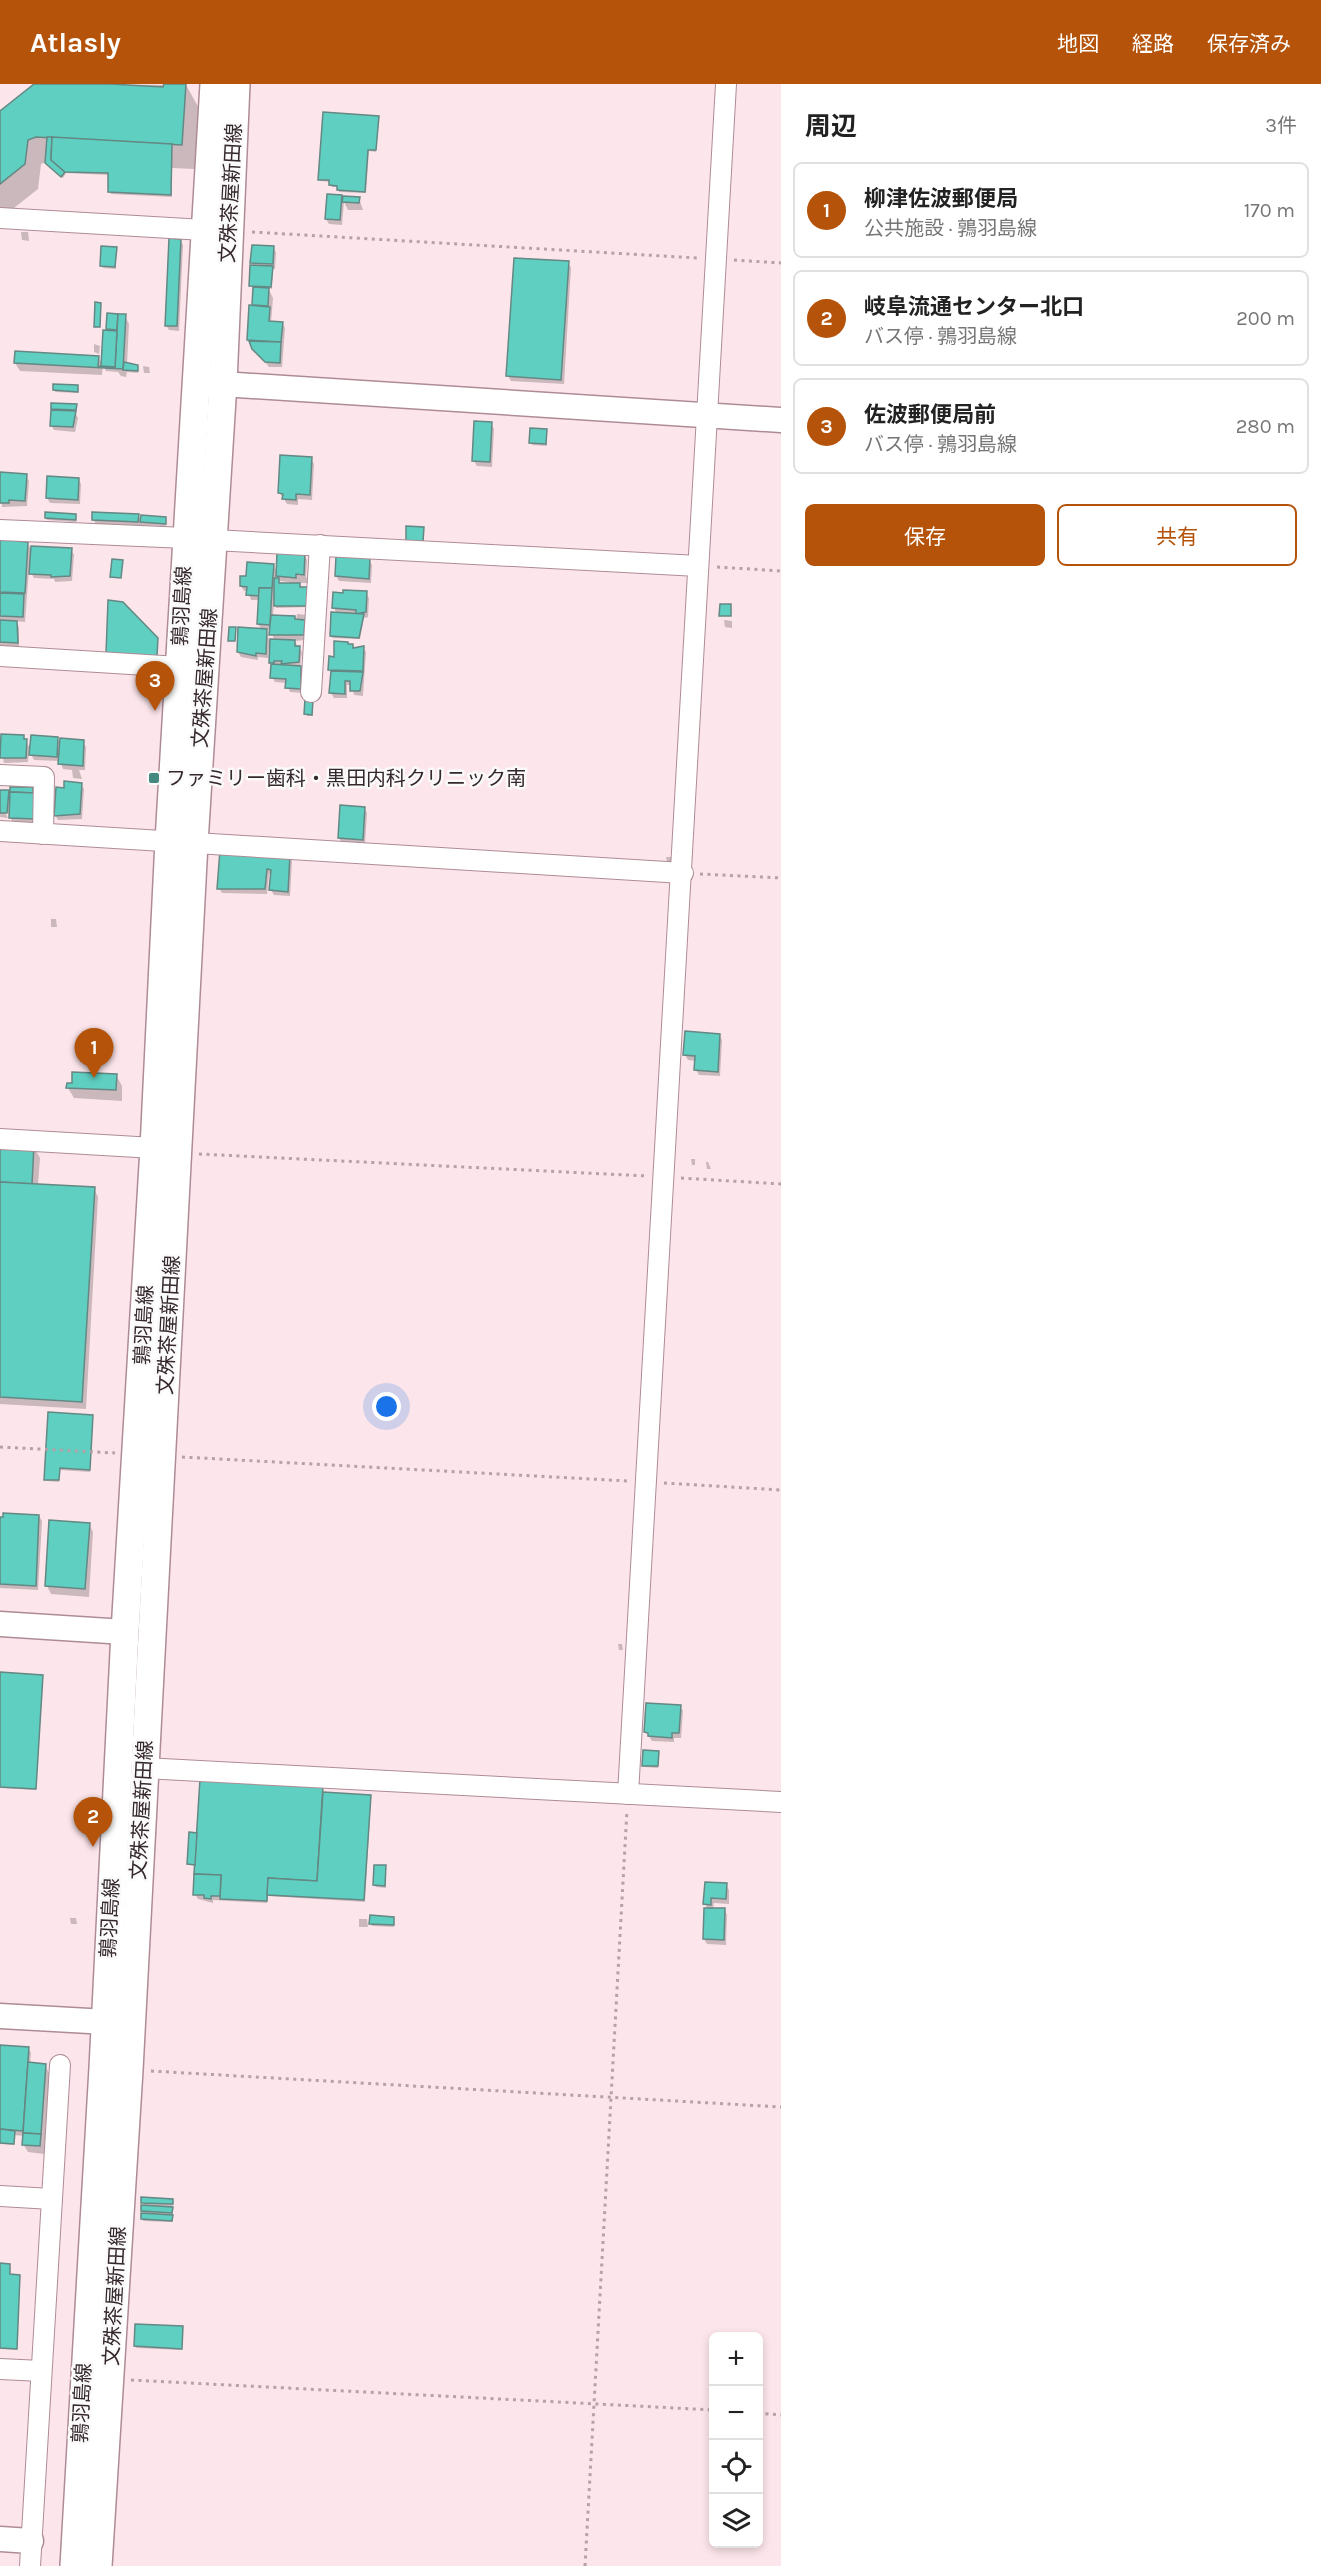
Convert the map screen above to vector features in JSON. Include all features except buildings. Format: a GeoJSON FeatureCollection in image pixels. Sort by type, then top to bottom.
{"type":"FeatureCollection","features":[{"type":"Feature","properties":{"kind":"main road","name":"鶉羽島線"},"geometry":{"type":"LineString","coordinates":[[74,2566],[117,2022],[125,1632],[149,1455],[166,1150],[181,842],[179,667],[186,538],[210,383],[217,230],[214,84]]}},
{"type":"Feature","properties":{"kind":"main road","name":"文殊茶屋新田線"},"geometry":{"type":"LineString","coordinates":[[217,230],[236,84]]}},
{"type":"Feature","properties":{"kind":"main road","name":"文殊茶屋新田線"},"geometry":{"type":"LineString","coordinates":[[181,842],[213,540],[210,383]]}},
{"type":"Feature","properties":{"kind":"main road","name":"文殊茶屋新田線"},"geometry":{"type":"LineString","coordinates":[[98,2566],[129,2070],[117,2022],[144,1768],[149,1455]]}},
{"type":"Feature","properties":{"kind":"street"},"geometry":{"type":"LineString","coordinates":[[628,1794],[683,873],[726,84]]}},
{"type":"Feature","properties":{"kind":"street"},"geometry":{"type":"LineString","coordinates":[[0,218],[217,230]]}},
{"type":"Feature","properties":{"kind":"street"},"geometry":{"type":"LineString","coordinates":[[210,383],[781,420]]}},
{"type":"Feature","properties":{"kind":"street"},"geometry":{"type":"LineString","coordinates":[[0,530],[186,538]]}},
{"type":"Feature","properties":{"kind":"street"},"geometry":{"type":"LineString","coordinates":[[213,540],[698,566]]}},
{"type":"Feature","properties":{"kind":"street"},"geometry":{"type":"LineString","coordinates":[[311,692],[320,545]]}},
{"type":"Feature","properties":{"kind":"street"},"geometry":{"type":"LineString","coordinates":[[0,657],[179,667]]}},
{"type":"Feature","properties":{"kind":"street"},"geometry":{"type":"LineString","coordinates":[[0,775],[44,777],[43,834]]}},
{"type":"Feature","properties":{"kind":"street"},"geometry":{"type":"LineString","coordinates":[[0,831],[683,873]]}},
{"type":"Feature","properties":{"kind":"street"},"geometry":{"type":"LineString","coordinates":[[0,1139],[166,1150]]}},
{"type":"Feature","properties":{"kind":"street"},"geometry":{"type":"LineString","coordinates":[[0,1624],[125,1632]]}},
{"type":"Feature","properties":{"kind":"street"},"geometry":{"type":"LineString","coordinates":[[144,1768],[781,1802]]}},
{"type":"Feature","properties":{"kind":"street"},"geometry":{"type":"LineString","coordinates":[[0,2016],[117,2022]]}},
{"type":"Feature","properties":{"kind":"street"},"geometry":{"type":"LineString","coordinates":[[30,2566],[60,2065]]}},
{"type":"Feature","properties":{"kind":"street"},"geometry":{"type":"LineString","coordinates":[[0,2196],[52,2199]]}},
{"type":"Feature","properties":{"kind":"street"},"geometry":{"type":"LineString","coordinates":[[0,2369],[41,2372]]}},
{"type":"Feature","properties":{"kind":"street"},"geometry":{"type":"LineString","coordinates":[[0,2539],[31,2541]]}},
{"type":"Feature","properties":{"kind":"path"},"geometry":{"type":"LineString","coordinates":[[217,230],[781,263]]}},
{"type":"Feature","properties":{"kind":"path"},"geometry":{"type":"LineString","coordinates":[[698,566],[781,571]]}},
{"type":"Feature","properties":{"kind":"path"},"geometry":{"type":"LineString","coordinates":[[683,873],[781,878]]}},
{"type":"Feature","properties":{"kind":"path"},"geometry":{"type":"LineString","coordinates":[[166,1150],[781,1184]]}},
{"type":"Feature","properties":{"kind":"path"},"geometry":{"type":"LineString","coordinates":[[0,1447],[781,1490]]}},
{"type":"Feature","properties":{"kind":"path"},"geometry":{"type":"LineString","coordinates":[[585,2566],[628,1794]]}},
{"type":"Feature","properties":{"kind":"path"},"geometry":{"type":"LineString","coordinates":[[129,2070],[781,2107]]}},
{"type":"Feature","properties":{"kind":"path"},"geometry":{"type":"LineString","coordinates":[[110,2379],[709,2410]]}},
{"type":"Feature","properties":{"kind":"path"},"geometry":{"type":"LineString","coordinates":[[763,2413],[781,2415]]}},
{"type":"Feature","properties":{"kind":"place","name":"佐波郵便局前"},"geometry":{"type":"Point","coordinates":[155,711]}},
{"type":"Feature","properties":{"kind":"place","name":"ファミリー歯科・黒田内科クリニック南"},"geometry":{"type":"Point","coordinates":[154,778]}},
{"type":"Feature","properties":{"kind":"place","name":"柳津佐波郵便局"},"geometry":{"type":"Point","coordinates":[94,1078]}},
{"type":"Feature","properties":{"kind":"place","name":"岐阜流通センター北口"},"geometry":{"type":"Point","coordinates":[93,1847]}}]}
